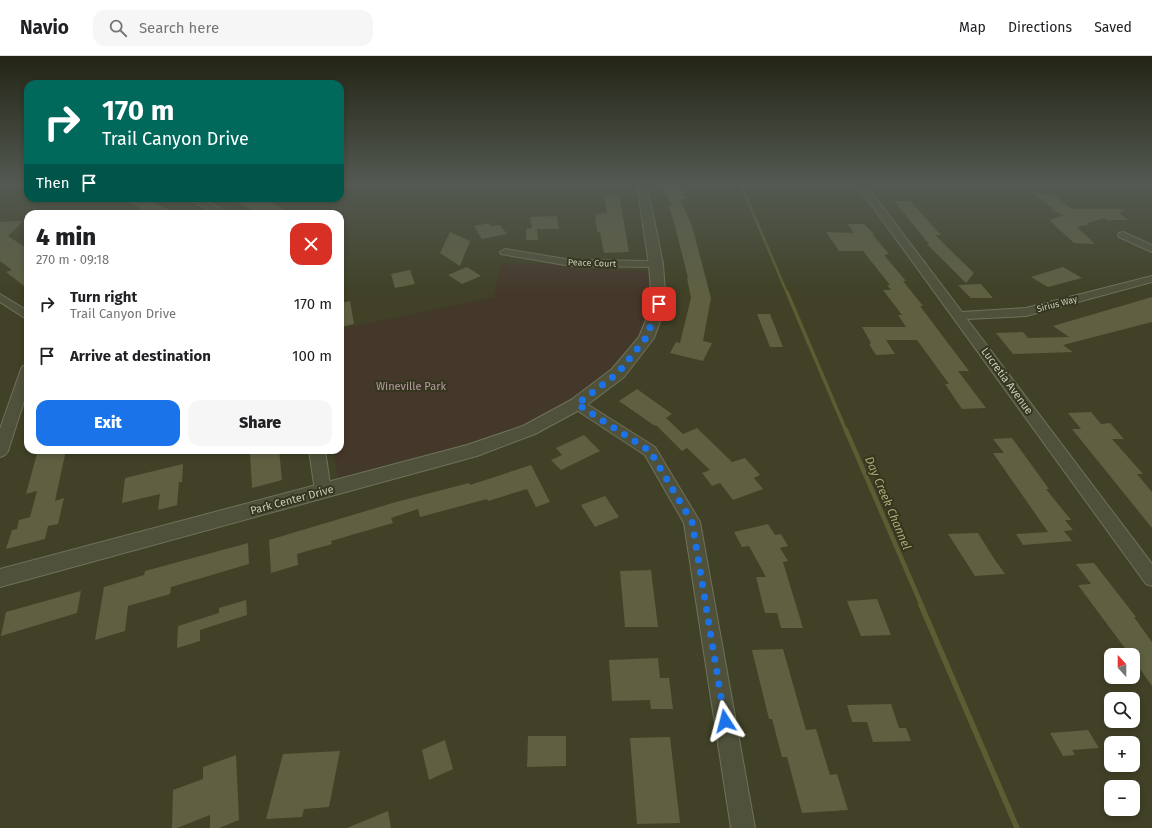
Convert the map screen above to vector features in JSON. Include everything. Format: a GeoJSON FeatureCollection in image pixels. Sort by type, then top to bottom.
{"type":"FeatureCollection","features":[{"type":"Feature","properties":{"kind":"street","name":"Park Center Drive"},"geometry":{"type":"LineString","coordinates":[[0,578],[471,451],[529,430],[577,404],[618,373],[646,338],[659,304],[656,264],[648,221]]}},
{"type":"Feature","properties":{"kind":"street","name":"Lucretia Avenue"},"geometry":{"type":"LineString","coordinates":[[888,221],[1152,578]]}},
{"type":"Feature","properties":{"kind":"street"},"geometry":{"type":"LineString","coordinates":[[1123,235],[1152,249]]}},
{"type":"Feature","properties":{"kind":"street","name":"Peace Court"},"geometry":{"type":"LineString","coordinates":[[505,252],[571,263],[656,264]]}},
{"type":"Feature","properties":{"kind":"street","name":"Sirius Way"},"geometry":{"type":"LineString","coordinates":[[959,316],[1026,312],[1152,279]]}},
{"type":"Feature","properties":{"kind":"street"},"geometry":{"type":"LineString","coordinates":[[3,302],[24,314]]}},
{"type":"Feature","properties":{"kind":"street"},"geometry":{"type":"LineString","coordinates":[[0,451],[24,381]]}},
{"type":"Feature","properties":{"kind":"street"},"geometry":{"type":"LineString","coordinates":[[577,404],[650,451],[692,522],[742,828]]}},
{"type":"Feature","properties":{"kind":"street"},"geometry":{"type":"LineString","coordinates":[[318,454],[323,491]]}},
{"type":"Feature","properties":{"kind":"green space","name":"Wineville Park"},"geometry":{"type":"Polygon","coordinates":[[[501,263],[549,264],[579,269],[647,271],[651,292],[649,311],[646,320],[631,347],[597,384],[566,406],[515,429],[338,478],[334,454],[344,454],[344,328],[494,297],[501,263]]]}},
{"type":"Feature","properties":{"kind":"building"},"geometry":{"type":"Polygon","coordinates":[[[23,221],[8,236],[24,246],[24,286],[6,272],[12,270],[0,261],[0,222],[23,221]]]}},
{"type":"Feature","properties":{"kind":"building"},"geometry":{"type":"Polygon","coordinates":[[[531,221],[558,221],[559,229],[537,229],[538,240],[526,240],[526,229],[532,228],[531,221]]]}},
{"type":"Feature","properties":{"kind":"building"},"geometry":{"type":"Polygon","coordinates":[[[596,221],[624,221],[629,252],[604,253],[600,232],[597,232],[596,221]]]}},
{"type":"Feature","properties":{"kind":"building"},"geometry":{"type":"Polygon","coordinates":[[[674,221],[690,221],[711,298],[703,341],[712,343],[703,361],[670,353],[676,342],[680,343],[691,298],[688,278],[674,221]]]}},
{"type":"Feature","properties":{"kind":"building"},"geometry":{"type":"Polygon","coordinates":[[[910,221],[928,221],[941,235],[935,235],[974,273],[966,283],[927,244],[929,244],[910,221]]]}},
{"type":"Feature","properties":{"kind":"building"},"geometry":{"type":"Polygon","coordinates":[[[1050,221],[1094,221],[1088,223],[1087,226],[1077,227],[1095,244],[1074,243],[1050,221]]]}},
{"type":"Feature","properties":{"kind":"building"},"geometry":{"type":"Polygon","coordinates":[[[489,223],[492,226],[500,225],[507,234],[482,239],[474,226],[489,223]]]}},
{"type":"Feature","properties":{"kind":"building"},"geometry":{"type":"Polygon","coordinates":[[[847,224],[864,224],[874,234],[872,234],[889,254],[884,255],[906,281],[903,281],[923,306],[920,306],[969,371],[958,371],[986,408],[962,409],[945,384],[949,384],[917,340],[886,340],[895,354],[876,355],[869,344],[871,343],[862,327],[906,327],[898,315],[902,315],[883,290],[891,290],[887,285],[890,285],[863,251],[839,251],[826,232],[854,233],[847,224]]]}},
{"type":"Feature","properties":{"kind":"building"},"geometry":{"type":"Polygon","coordinates":[[[450,232],[470,241],[460,266],[440,253],[450,232]]]}},
{"type":"Feature","properties":{"kind":"building"},"geometry":{"type":"Polygon","coordinates":[[[467,267],[481,276],[462,284],[448,275],[467,267]]]}},
{"type":"Feature","properties":{"kind":"building"},"geometry":{"type":"Polygon","coordinates":[[[1063,267],[1082,278],[1048,287],[1031,277],[1063,267]]]}},
{"type":"Feature","properties":{"kind":"building"},"geometry":{"type":"Polygon","coordinates":[[[410,270],[415,284],[395,288],[391,274],[410,270]]]}},
{"type":"Feature","properties":{"kind":"building"},"geometry":{"type":"Polygon","coordinates":[[[981,284],[993,298],[971,298],[958,285],[981,284]]]}},
{"type":"Feature","properties":{"kind":"building"},"geometry":{"type":"Polygon","coordinates":[[[1152,297],[1152,322],[1063,345],[1073,352],[1013,354],[996,333],[1023,332],[1028,338],[1069,337],[1053,326],[1152,297]]]}},
{"type":"Feature","properties":{"kind":"building"},"geometry":{"type":"Polygon","coordinates":[[[350,301],[354,324],[344,326],[344,302],[350,301]]]}},
{"type":"Feature","properties":{"kind":"building"},"geometry":{"type":"Polygon","coordinates":[[[757,314],[770,314],[783,347],[770,347],[757,314]]]}},
{"type":"Feature","properties":{"kind":"building"},"geometry":{"type":"Polygon","coordinates":[[[637,389],[672,414],[666,418],[683,434],[697,428],[732,462],[745,458],[760,475],[754,478],[763,489],[733,500],[720,483],[712,486],[702,473],[710,470],[687,448],[682,451],[656,425],[655,426],[619,401],[637,389]]]}},
{"type":"Feature","properties":{"kind":"building"},"geometry":{"type":"Polygon","coordinates":[[[1091,412],[1101,424],[1110,423],[1124,439],[1112,439],[1143,474],[1137,474],[1152,492],[1152,528],[1072,429],[1081,429],[1068,413],[1091,412]]]}},
{"type":"Feature","properties":{"kind":"building"},"geometry":{"type":"Polygon","coordinates":[[[584,435],[600,451],[561,470],[551,460],[562,455],[556,448],[584,435]]]}},
{"type":"Feature","properties":{"kind":"building"},"geometry":{"type":"Polygon","coordinates":[[[1012,438],[1049,489],[1046,489],[1071,520],[1065,520],[1073,530],[1064,531],[1072,541],[1023,545],[1016,534],[1048,532],[993,453],[1004,453],[993,439],[1012,438]]]}},
{"type":"Feature","properties":{"kind":"building"},"geometry":{"type":"Polygon","coordinates":[[[37,454],[65,454],[55,501],[64,498],[58,524],[48,526],[45,539],[6,549],[12,530],[17,529],[19,520],[30,517],[37,491],[26,494],[37,454]]]}},
{"type":"Feature","properties":{"kind":"building"},"geometry":{"type":"Polygon","coordinates":[[[250,454],[279,454],[282,480],[252,488],[250,454]]]}},
{"type":"Feature","properties":{"kind":"building"},"geometry":{"type":"Polygon","coordinates":[[[183,464],[182,482],[179,482],[177,505],[158,510],[160,494],[122,503],[125,478],[183,464]]]}},
{"type":"Feature","properties":{"kind":"building"},"geometry":{"type":"Polygon","coordinates":[[[531,465],[550,502],[536,507],[527,489],[488,501],[487,499],[420,517],[418,509],[391,518],[393,523],[331,541],[332,544],[297,554],[298,565],[271,573],[269,540],[396,502],[469,483],[470,485],[531,465]]]}},
{"type":"Feature","properties":{"kind":"building"},"geometry":{"type":"Polygon","coordinates":[[[605,496],[619,517],[595,527],[581,505],[605,496]]]}},
{"type":"Feature","properties":{"kind":"building"},"geometry":{"type":"Polygon","coordinates":[[[768,524],[775,535],[781,534],[788,546],[780,548],[788,561],[783,562],[803,628],[781,628],[777,613],[765,613],[756,577],[766,577],[749,546],[742,547],[734,532],[768,524]]]}},
{"type":"Feature","properties":{"kind":"building"},"geometry":{"type":"Polygon","coordinates":[[[978,533],[1005,574],[975,576],[948,534],[978,533]]]}},
{"type":"Feature","properties":{"kind":"building"},"geometry":{"type":"Polygon","coordinates":[[[248,543],[249,564],[171,587],[170,594],[128,606],[125,631],[95,640],[104,587],[144,575],[145,571],[248,543]]]}},
{"type":"Feature","properties":{"kind":"building"},"geometry":{"type":"Polygon","coordinates":[[[1094,563],[1136,617],[1134,617],[1152,642],[1152,686],[1140,669],[1140,648],[1125,648],[1078,585],[1091,584],[1076,564],[1094,563]]]}},
{"type":"Feature","properties":{"kind":"building"},"geometry":{"type":"Polygon","coordinates":[[[651,570],[658,627],[625,627],[620,571],[651,570]]]}},
{"type":"Feature","properties":{"kind":"building"},"geometry":{"type":"Polygon","coordinates":[[[81,591],[77,613],[1,636],[6,612],[81,591]]]}},
{"type":"Feature","properties":{"kind":"building"},"geometry":{"type":"Polygon","coordinates":[[[877,599],[891,635],[861,636],[847,601],[877,599]]]}},
{"type":"Feature","properties":{"kind":"building"},"geometry":{"type":"Polygon","coordinates":[[[246,600],[247,615],[200,630],[200,641],[177,648],[178,626],[219,613],[219,608],[246,600]]]}},
{"type":"Feature","properties":{"kind":"building"},"geometry":{"type":"Polygon","coordinates":[[[783,649],[806,730],[816,729],[830,775],[837,774],[848,810],[802,813],[787,757],[782,757],[772,719],[769,719],[752,650],[783,649]]]}},
{"type":"Feature","properties":{"kind":"building"},"geometry":{"type":"Polygon","coordinates":[[[658,658],[660,678],[669,678],[673,709],[651,709],[650,700],[612,701],[609,660],[658,658]]]}},
{"type":"Feature","properties":{"kind":"building"},"geometry":{"type":"Polygon","coordinates":[[[891,704],[899,728],[906,728],[911,741],[873,742],[867,722],[852,722],[847,705],[891,704]]]}},
{"type":"Feature","properties":{"kind":"building"},"geometry":{"type":"Polygon","coordinates":[[[1088,730],[1099,748],[1072,750],[1075,755],[1063,756],[1050,733],[1088,730]]]}},
{"type":"Feature","properties":{"kind":"building"},"geometry":{"type":"Polygon","coordinates":[[[528,736],[566,736],[566,766],[527,767],[528,736]]]}},
{"type":"Feature","properties":{"kind":"building"},"geometry":{"type":"Polygon","coordinates":[[[670,737],[680,823],[637,824],[630,738],[670,737]]]}},
{"type":"Feature","properties":{"kind":"building"},"geometry":{"type":"Polygon","coordinates":[[[445,740],[453,769],[429,780],[422,750],[445,740]]]}},
{"type":"Feature","properties":{"kind":"building"},"geometry":{"type":"Polygon","coordinates":[[[340,751],[329,807],[304,809],[302,817],[266,819],[283,754],[340,751]]]}},
{"type":"Feature","properties":{"kind":"building"},"geometry":{"type":"Polygon","coordinates":[[[236,755],[239,820],[219,828],[210,828],[210,815],[177,828],[172,828],[173,790],[203,779],[203,767],[236,755]]]}},
{"type":"Feature","properties":{"kind":"building"},"geometry":{"type":"Polygon","coordinates":[[[388,811],[391,828],[347,828],[388,811]]]}},
{"type":"Feature","properties":{"kind":"waterway","name":"Day Creek Channel"},"geometry":{"type":"LineString","coordinates":[[756,221],[787,293]]}},
{"type":"Feature","properties":{"kind":"waterway","name":"Day Creek Channel"},"geometry":{"type":"LineString","coordinates":[[787,292],[846,431]]}},
{"type":"Feature","properties":{"kind":"waterway","name":"Day Creek Channel"},"geometry":{"type":"LineString","coordinates":[[846,430],[922,606]]}},
{"type":"Feature","properties":{"kind":"waterway","name":"Day Creek Channel"},"geometry":{"type":"LineString","coordinates":[[921,605],[1017,828]]}},
{"type":"Feature","properties":{"kind":"route"},"geometry":{"type":"LineString","coordinates":[[659,304],[646,338],[618,373],[577,404],[650,451],[692,522],[725,721]]}}]}
